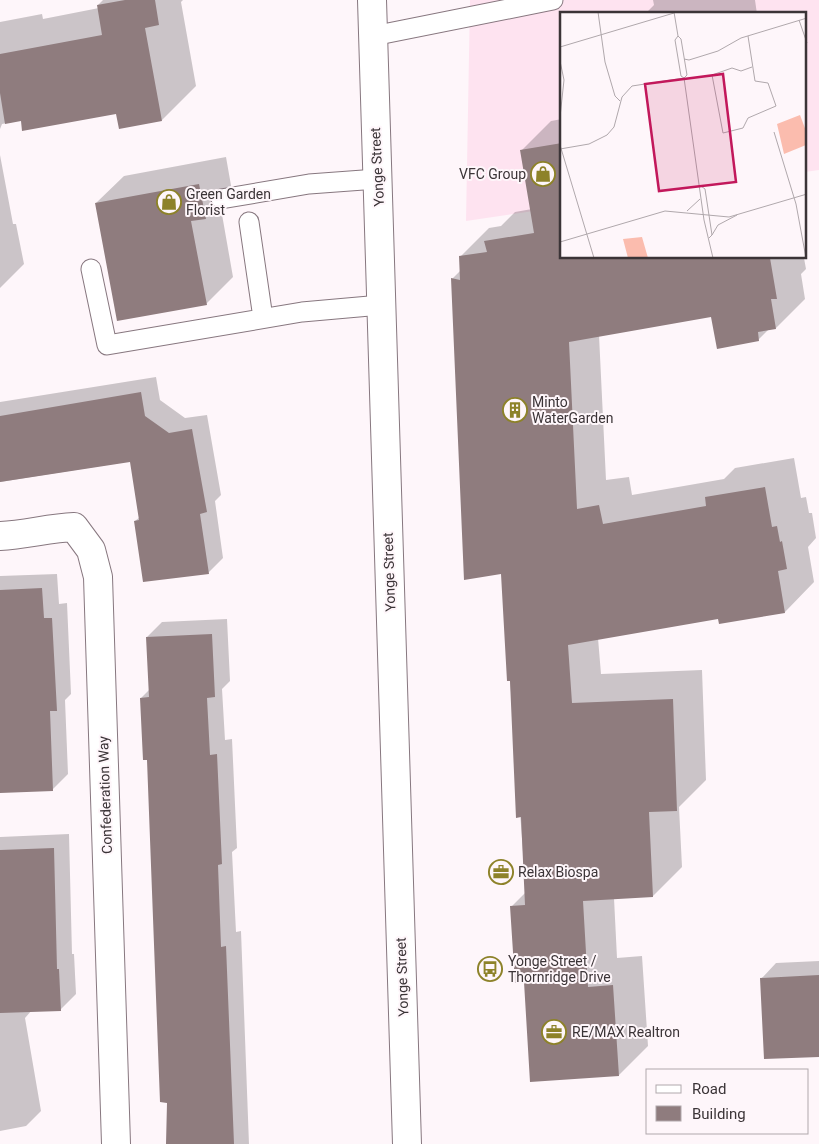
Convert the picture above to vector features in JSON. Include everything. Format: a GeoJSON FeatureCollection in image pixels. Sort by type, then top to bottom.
{"type":"FeatureCollection","features":[{"type":"Feature","properties":{"kind":"main road","name":"Yonge Street"},"geometry":{"type":"LineString","coordinates":[[371,0],[407,1144]]}},
{"type":"Feature","properties":{"kind":"main road","name":"Confederation Way"},"geometry":{"type":"LineString","coordinates":[[0,536],[20,535],[48,528],[74,527],[91,550],[98,577],[116,1144]]}},
{"type":"Feature","properties":{"kind":"lane"},"geometry":{"type":"LineString","coordinates":[[372,36],[553,0]]}},
{"type":"Feature","properties":{"kind":"lane"},"geometry":{"type":"LineString","coordinates":[[221,199],[310,184],[377,179]]}},
{"type":"Feature","properties":{"kind":"lane"},"geometry":{"type":"LineString","coordinates":[[248,222],[263,318]]}},
{"type":"Feature","properties":{"kind":"lane"},"geometry":{"type":"LineString","coordinates":[[91,270],[107,345],[302,312],[381,305]]}},
{"type":"Feature","properties":{"kind":"shaded area"},"geometry":{"type":"Polygon","coordinates":[[[470,0],[819,0],[819,170],[806,172],[806,12],[560,12],[560,207],[466,221],[470,0]]]}},
{"type":"Feature","properties":{"kind":"building"},"geometry":{"type":"Polygon","coordinates":[[[125,0],[155,0],[159,25],[145,28],[162,121],[119,129],[116,114],[22,131],[21,121],[5,124],[0,93],[0,54],[102,35],[97,5],[125,0]]]}},
{"type":"Feature","properties":{"kind":"building"},"geometry":{"type":"Polygon","coordinates":[[[560,143],[560,259],[770,259],[777,299],[771,299],[776,329],[758,332],[759,341],[717,349],[711,317],[569,342],[577,509],[599,505],[603,524],[706,506],[705,497],[765,487],[772,527],[777,526],[787,569],[778,571],[785,613],[719,624],[718,619],[568,645],[572,703],[673,699],[677,811],[649,812],[653,897],[583,901],[588,987],[613,985],[619,1076],[530,1082],[524,982],[515,983],[510,906],[525,905],[521,817],[516,818],[510,681],[507,681],[501,574],[464,580],[451,278],[460,280],[459,256],[487,252],[484,241],[534,233],[520,150],[560,143]]]}},
{"type":"Feature","properties":{"kind":"building"},"geometry":{"type":"Polygon","coordinates":[[[199,184],[206,219],[191,221],[207,305],[117,321],[95,203],[199,184]]]}},
{"type":"Feature","properties":{"kind":"building"},"geometry":{"type":"Polygon","coordinates":[[[141,392],[145,416],[169,433],[192,429],[207,512],[200,514],[209,574],[143,582],[134,521],[139,520],[130,462],[0,482],[0,416],[141,392]]]}},
{"type":"Feature","properties":{"kind":"building"},"geometry":{"type":"Polygon","coordinates":[[[42,588],[44,618],[52,618],[57,711],[50,711],[53,791],[0,793],[0,590],[42,588]]]}},
{"type":"Feature","properties":{"kind":"building"},"geometry":{"type":"Polygon","coordinates":[[[212,634],[215,697],[207,698],[210,755],[217,754],[222,864],[218,865],[221,947],[226,946],[234,1144],[166,1144],[167,1103],[160,1102],[147,760],[143,760],[140,698],[149,697],[146,637],[212,634]]]}},
{"type":"Feature","properties":{"kind":"building"},"geometry":{"type":"Polygon","coordinates":[[[54,848],[57,969],[59,969],[61,1011],[0,1013],[0,850],[54,848]]]}},
{"type":"Feature","properties":{"kind":"building"},"geometry":{"type":"Polygon","coordinates":[[[819,975],[819,1057],[764,1059],[760,978],[819,975]]]}},
{"type":"Feature","properties":{"kind":"place","name":"VFC Group"},"geometry":{"type":"Point","coordinates":[543,174]}},
{"type":"Feature","properties":{"kind":"place","name":"Green Garden Florist"},"geometry":{"type":"Point","coordinates":[169,202]}},
{"type":"Feature","properties":{"kind":"place","name":"Minto WaterGarden"},"geometry":{"type":"Point","coordinates":[515,410]}},
{"type":"Feature","properties":{"kind":"place","name":"Relax Biospa"},"geometry":{"type":"Point","coordinates":[501,872]}},
{"type":"Feature","properties":{"kind":"place","name":"Yonge Street / Thornridge Drive"},"geometry":{"type":"Point","coordinates":[490,969]}},
{"type":"Feature","properties":{"kind":"place","name":"RE/MAX Realtron"},"geometry":{"type":"Point","coordinates":[554,1032]}}]}
